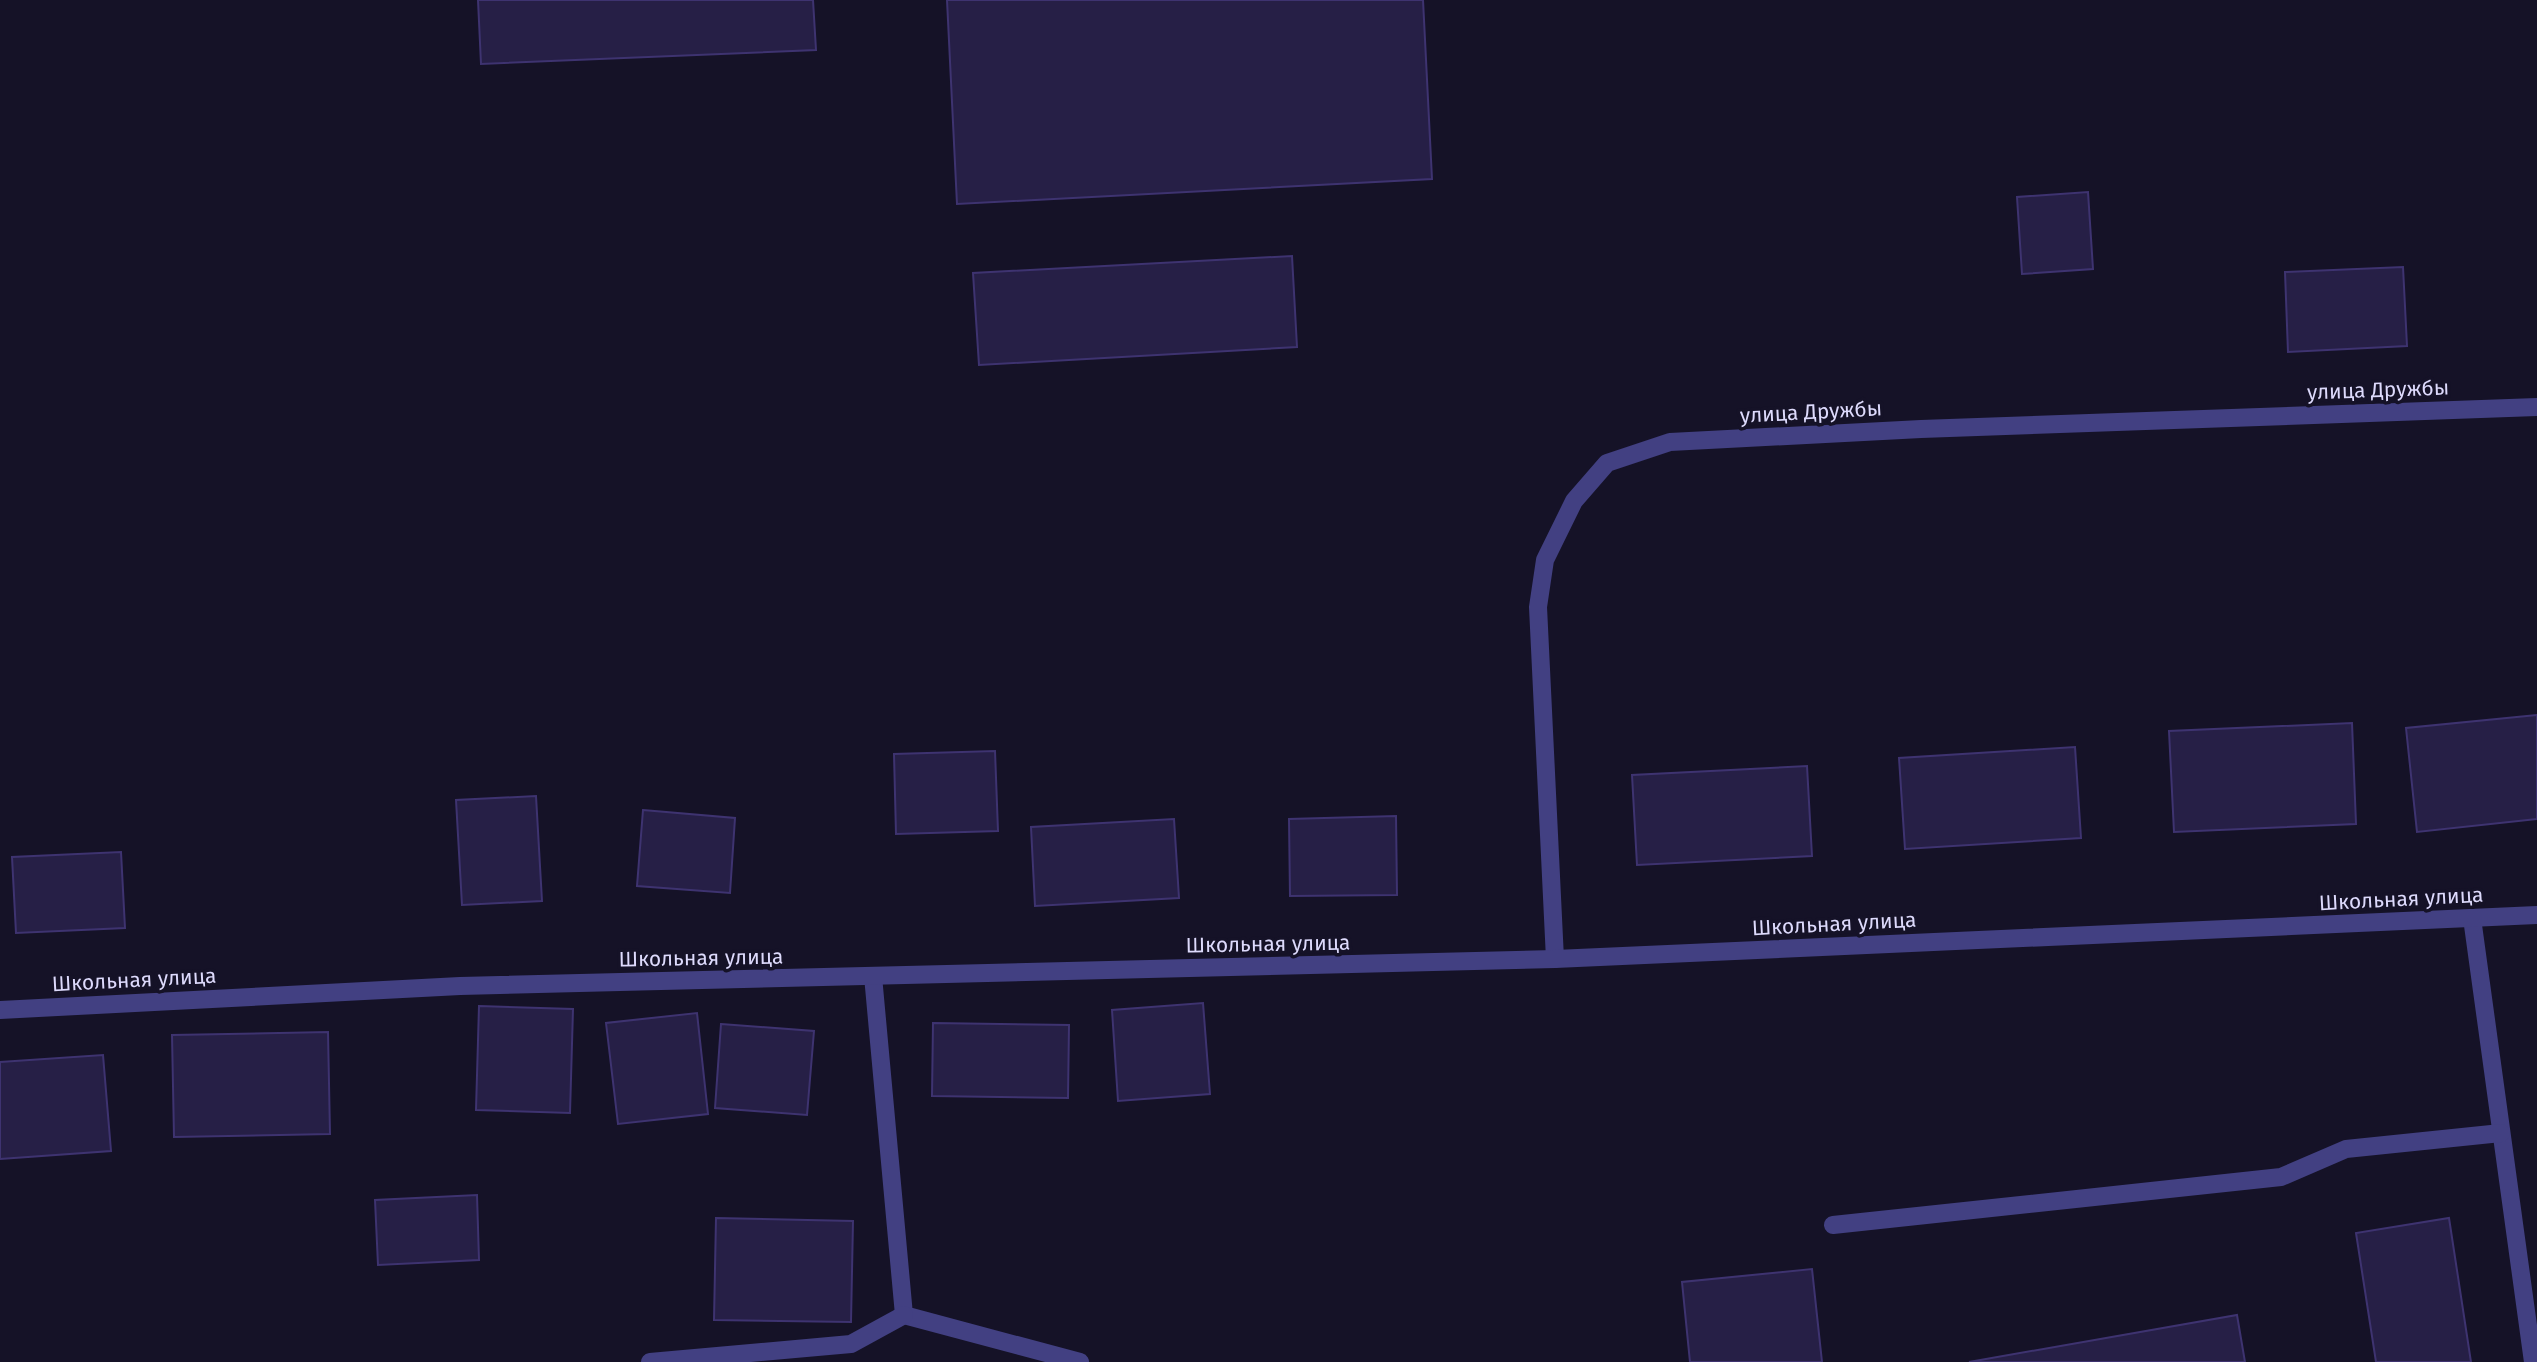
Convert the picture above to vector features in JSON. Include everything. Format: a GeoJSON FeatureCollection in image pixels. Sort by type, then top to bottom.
{"type":"FeatureCollection","features":[{"type":"Feature","properties":{"kind":"street","name":"улица Дружбы"},"geometry":{"type":"LineString","coordinates":[[1555,959],[1538,607],[1545,560],[1574,501],[1607,463],[1670,443],[1684,442],[1921,429],[2537,407]]}},
{"type":"Feature","properties":{"kind":"street","name":"Школьная улица"},"geometry":{"type":"LineString","coordinates":[[0,1010],[460,986],[1555,959],[2537,915]]}},
{"type":"Feature","properties":{"kind":"street"},"geometry":{"type":"LineString","coordinates":[[2472,918],[2533,1362]]}},
{"type":"Feature","properties":{"kind":"street"},"geometry":{"type":"LineString","coordinates":[[873,976],[904,1315]]}},
{"type":"Feature","properties":{"kind":"street"},"geometry":{"type":"LineString","coordinates":[[1833,1225],[2281,1177],[2346,1149],[2501,1133]]}},
{"type":"Feature","properties":{"kind":"street"},"geometry":{"type":"LineString","coordinates":[[650,1362],[851,1344],[904,1315],[1080,1362]]}},
{"type":"Feature","properties":{"kind":"building"},"geometry":{"type":"Polygon","coordinates":[[[478,0],[813,0],[816,50],[481,64],[478,0]]]}},
{"type":"Feature","properties":{"kind":"building"},"geometry":{"type":"Polygon","coordinates":[[[947,0],[1423,0],[1432,179],[957,204],[947,0]]]}},
{"type":"Feature","properties":{"kind":"building"},"geometry":{"type":"Polygon","coordinates":[[[2088,192],[2093,269],[2022,274],[2017,197],[2088,192]]]}},
{"type":"Feature","properties":{"kind":"building"},"geometry":{"type":"Polygon","coordinates":[[[1292,256],[1297,347],[979,365],[973,273],[1292,256]]]}},
{"type":"Feature","properties":{"kind":"building"},"geometry":{"type":"Polygon","coordinates":[[[2403,267],[2407,346],[2288,352],[2285,272],[2403,267]]]}},
{"type":"Feature","properties":{"kind":"building"},"geometry":{"type":"Polygon","coordinates":[[[2537,715],[2537,819],[2417,832],[2406,728],[2537,715]]]}},
{"type":"Feature","properties":{"kind":"building"},"geometry":{"type":"Polygon","coordinates":[[[2352,723],[2356,824],[2174,832],[2169,731],[2352,723]]]}},
{"type":"Feature","properties":{"kind":"building"},"geometry":{"type":"Polygon","coordinates":[[[2075,747],[2081,838],[1905,849],[1899,758],[2075,747]]]}},
{"type":"Feature","properties":{"kind":"building"},"geometry":{"type":"Polygon","coordinates":[[[995,751],[998,831],[896,834],[894,754],[995,751]]]}},
{"type":"Feature","properties":{"kind":"building"},"geometry":{"type":"Polygon","coordinates":[[[1807,766],[1812,856],[1637,865],[1632,775],[1807,766]]]}},
{"type":"Feature","properties":{"kind":"building"},"geometry":{"type":"Polygon","coordinates":[[[536,796],[542,901],[462,905],[456,800],[536,796]]]}},
{"type":"Feature","properties":{"kind":"building"},"geometry":{"type":"Polygon","coordinates":[[[643,810],[735,818],[730,893],[637,886],[643,810]]]}},
{"type":"Feature","properties":{"kind":"building"},"geometry":{"type":"Polygon","coordinates":[[[1396,816],[1397,895],[1290,896],[1289,819],[1396,816]]]}},
{"type":"Feature","properties":{"kind":"building"},"geometry":{"type":"Polygon","coordinates":[[[1174,819],[1179,898],[1035,906],[1031,827],[1174,819]]]}},
{"type":"Feature","properties":{"kind":"building"},"geometry":{"type":"Polygon","coordinates":[[[121,852],[125,928],[16,933],[12,857],[121,852]]]}},
{"type":"Feature","properties":{"kind":"building"},"geometry":{"type":"Polygon","coordinates":[[[1203,1003],[1210,1094],[1118,1101],[1112,1010],[1203,1003]]]}},
{"type":"Feature","properties":{"kind":"building"},"geometry":{"type":"Polygon","coordinates":[[[479,1006],[573,1009],[570,1113],[476,1110],[479,1006]]]}},
{"type":"Feature","properties":{"kind":"building"},"geometry":{"type":"Polygon","coordinates":[[[697,1013],[708,1114],[618,1124],[606,1023],[697,1013]]]}},
{"type":"Feature","properties":{"kind":"building"},"geometry":{"type":"Polygon","coordinates":[[[933,1023],[1069,1025],[1068,1098],[932,1096],[933,1023]]]}},
{"type":"Feature","properties":{"kind":"building"},"geometry":{"type":"Polygon","coordinates":[[[721,1024],[814,1031],[807,1115],[715,1108],[721,1024]]]}},
{"type":"Feature","properties":{"kind":"building"},"geometry":{"type":"Polygon","coordinates":[[[328,1032],[330,1134],[174,1137],[172,1035],[328,1032]]]}},
{"type":"Feature","properties":{"kind":"building"},"geometry":{"type":"Polygon","coordinates":[[[103,1055],[111,1151],[0,1159],[0,1062],[103,1055]]]}},
{"type":"Feature","properties":{"kind":"building"},"geometry":{"type":"Polygon","coordinates":[[[477,1195],[479,1260],[378,1265],[375,1200],[477,1195]]]}},
{"type":"Feature","properties":{"kind":"building"},"geometry":{"type":"Polygon","coordinates":[[[716,1218],[853,1221],[851,1322],[714,1320],[716,1218]]]}},
{"type":"Feature","properties":{"kind":"building"},"geometry":{"type":"Polygon","coordinates":[[[2449,1218],[2471,1362],[2376,1362],[2356,1233],[2449,1218]]]}},
{"type":"Feature","properties":{"kind":"building"},"geometry":{"type":"Polygon","coordinates":[[[1812,1269],[1822,1362],[1690,1362],[1682,1282],[1812,1269]]]}},
{"type":"Feature","properties":{"kind":"building"},"geometry":{"type":"Polygon","coordinates":[[[2237,1315],[2245,1362],[1969,1362],[2237,1315]]]}}]}
